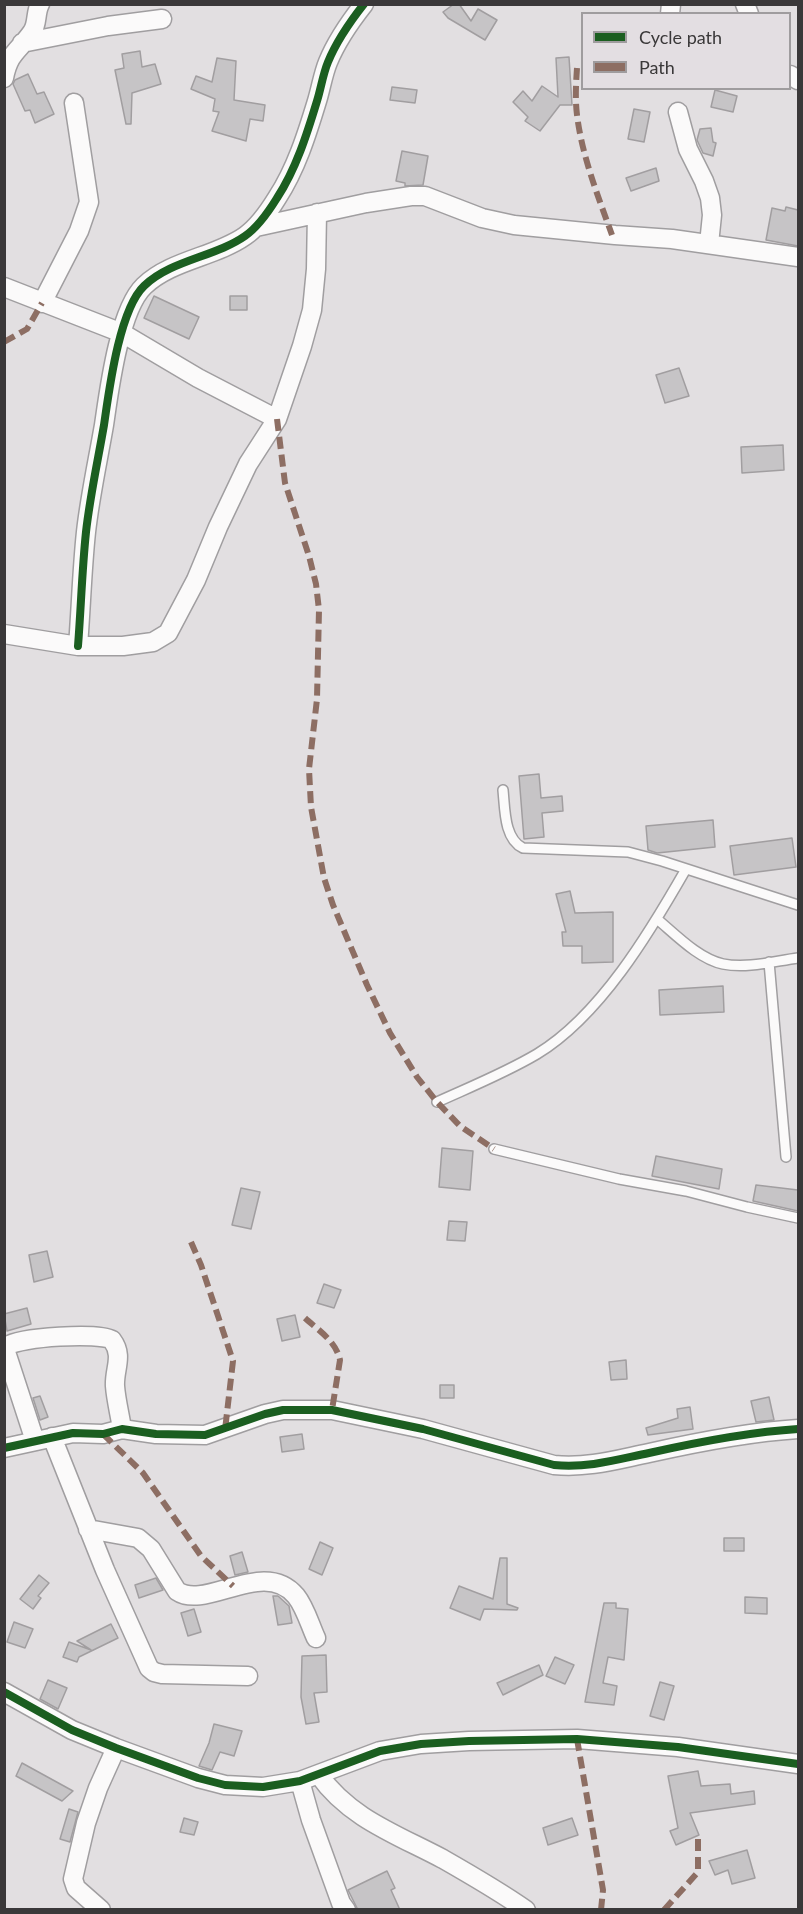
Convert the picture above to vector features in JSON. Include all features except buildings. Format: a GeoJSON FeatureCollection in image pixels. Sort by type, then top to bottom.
{"type":"FeatureCollection","features":[{"type":"Feature","properties":{"kind":"street"},"geometry":{"type":"LineString","coordinates":[[4,78],[12,55],[33,32],[40,4]]}},
{"type":"Feature","properties":{"kind":"street"},"geometry":{"type":"LineString","coordinates":[[78,646],[87,531],[111,380],[122,333],[136,296],[144,286],[168,271],[225,247],[246,236],[256,227],[278,197],[293,168],[313,113],[327,64],[344,30],[364,4]]}},
{"type":"Feature","properties":{"kind":"street"},"geometry":{"type":"LineString","coordinates":[[22,43],[108,26],[162,19]]}},
{"type":"Feature","properties":{"kind":"street"},"geometry":{"type":"LineString","coordinates":[[42,303],[79,231],[89,202],[74,103]]}},
{"type":"Feature","properties":{"kind":"street"},"geometry":{"type":"LineString","coordinates":[[678,111],[688,149],[710,198],[712,216],[709,244]]}},
{"type":"Feature","properties":{"kind":"street"},"geometry":{"type":"LineString","coordinates":[[256,227],[366,202],[425,196],[482,218],[514,225],[709,244],[798,257]]}},
{"type":"Feature","properties":{"kind":"street"},"geometry":{"type":"LineString","coordinates":[[4,634],[78,646],[137,646],[153,642],[168,633],[196,580],[238,483],[261,441],[277,419],[312,310],[316,269],[317,213]]}},
{"type":"Feature","properties":{"kind":"street"},"geometry":{"type":"LineString","coordinates":[[4,287],[122,333],[198,378],[277,419]]}},
{"type":"Feature","properties":{"kind":"street"},"geometry":{"type":"LineString","coordinates":[[122,1429],[115,1386],[119,1362],[118,1353],[112,1340],[100,1336],[84,1336],[14,1342],[7,1346],[6,1352],[43,1439],[88,1529],[149,1668],[162,1674],[248,1676]]}},
{"type":"Feature","properties":{"kind":"street"},"geometry":{"type":"LineString","coordinates":[[4,1448],[82,1432],[103,1434],[122,1429],[156,1434],[205,1436],[265,1414],[283,1410],[332,1410],[423,1429],[554,1465],[576,1467],[603,1464],[771,1430],[798,1429]]}},
{"type":"Feature","properties":{"kind":"street"},"geometry":{"type":"LineString","coordinates":[[88,1529],[138,1538],[151,1549],[177,1591],[184,1596],[195,1596],[254,1582],[288,1588],[297,1598],[316,1638]]}},
{"type":"Feature","properties":{"kind":"street"},"geometry":{"type":"LineString","coordinates":[[4,1692],[72,1730],[198,1778],[225,1785],[263,1787],[300,1781],[380,1751],[421,1744],[469,1741],[577,1739],[678,1747],[798,1764]]}},
{"type":"Feature","properties":{"kind":"street"},"geometry":{"type":"LineString","coordinates":[[100,1910],[76,1888],[73,1879],[86,1823],[98,1788],[116,1748]]}},
{"type":"Feature","properties":{"kind":"street"},"geometry":{"type":"LineString","coordinates":[[319,1775],[330,1790],[351,1809],[498,1891],[526,1910]]}},
{"type":"Feature","properties":{"kind":"street"},"geometry":{"type":"LineString","coordinates":[[300,1781],[320,1846],[341,1903],[346,1910]]}},
{"type":"Feature","properties":{"kind":"lane"},"geometry":{"type":"LineString","coordinates":[[503,790],[506,818],[511,833],[518,845],[524,848],[628,852],[798,905]]}},
{"type":"Feature","properties":{"kind":"lane"},"geometry":{"type":"LineString","coordinates":[[437,1102],[538,1053],[569,1029],[597,1001],[657,919],[686,869]]}},
{"type":"Feature","properties":{"kind":"lane"},"geometry":{"type":"LineString","coordinates":[[657,919],[699,953],[712,960],[737,966],[798,958]]}},
{"type":"Feature","properties":{"kind":"lane"},"geometry":{"type":"LineString","coordinates":[[769,962],[786,1157]]}},
{"type":"Feature","properties":{"kind":"lane"},"geometry":{"type":"LineString","coordinates":[[494,1149],[798,1218]]}},
{"type":"Feature","properties":{"kind":"marked path"},"geometry":{"type":"LineString","coordinates":[[577,68],[576,103],[579,130],[591,176],[612,235]]}},
{"type":"Feature","properties":{"kind":"marked path"},"geometry":{"type":"LineString","coordinates":[[4,342],[27,329],[42,303]]}},
{"type":"Feature","properties":{"kind":"marked path"},"geometry":{"type":"LineString","coordinates":[[277,419],[285,483],[309,556],[319,610],[317,699],[309,769],[311,807],[324,878],[367,985],[390,1033],[417,1077],[460,1126],[494,1149]]}},
{"type":"Feature","properties":{"kind":"marked path"},"geometry":{"type":"LineString","coordinates":[[191,1242],[233,1361],[225,1430]]}},
{"type":"Feature","properties":{"kind":"marked path"},"geometry":{"type":"LineString","coordinates":[[305,1318],[331,1342],[338,1353],[340,1360],[332,1410]]}},
{"type":"Feature","properties":{"kind":"marked path"},"geometry":{"type":"LineString","coordinates":[[103,1434],[143,1473],[201,1556],[233,1586]]}},
{"type":"Feature","properties":{"kind":"marked path"},"geometry":{"type":"LineString","coordinates":[[577,1739],[603,1890],[601,1910]]}},
{"type":"Feature","properties":{"kind":"marked path"},"geometry":{"type":"LineString","coordinates":[[664,1910],[698,1872],[698,1839]]}},
{"type":"Feature","properties":{"kind":"cycle path"},"geometry":{"type":"LineString","coordinates":[[78,646],[90,505],[116,352],[135,297],[155,277],[180,264],[233,243],[245,236],[263,219],[284,187],[295,163],[332,54],[364,4]]}},
{"type":"Feature","properties":{"kind":"cycle path"},"geometry":{"type":"LineString","coordinates":[[4,1448],[73,1433],[103,1434],[122,1429],[156,1434],[205,1435],[283,1410],[332,1410],[423,1429],[554,1465],[567,1466],[602,1463],[742,1435],[798,1429]]}},
{"type":"Feature","properties":{"kind":"cycle path"},"geometry":{"type":"LineString","coordinates":[[4,1692],[72,1730],[198,1778],[225,1785],[263,1787],[300,1781],[380,1751],[421,1744],[469,1741],[577,1739],[678,1747],[798,1764]]}}]}
